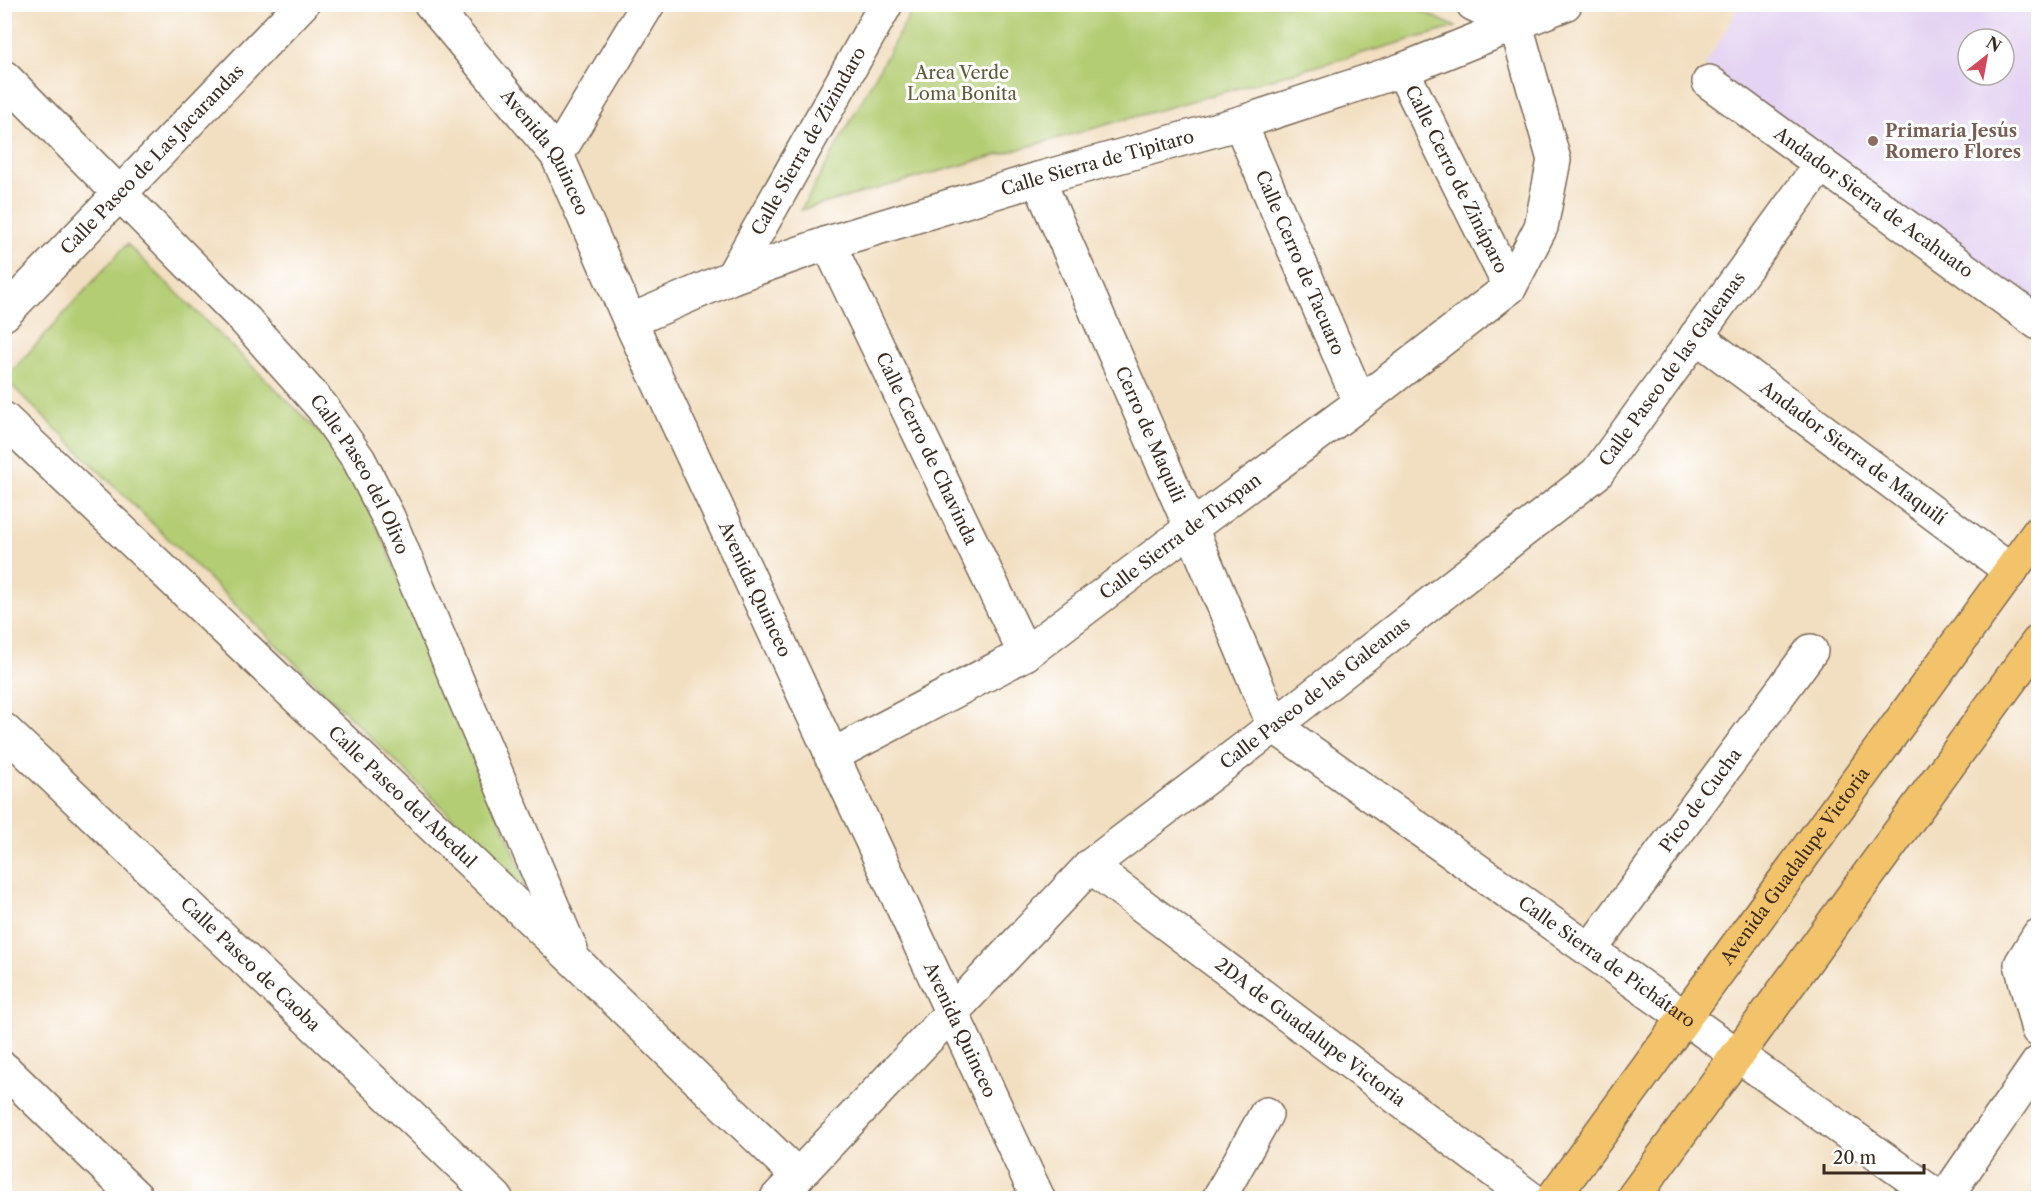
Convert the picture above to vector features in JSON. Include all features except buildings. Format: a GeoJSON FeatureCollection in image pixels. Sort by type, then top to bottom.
{"type":"FeatureCollection","features":[{"type":"Feature","properties":{"kind":"main road","name":"Avenida Guadalupe Victoria"},"geometry":{"type":"LineString","coordinates":[[1553,1198],[2038,533]]}},
{"type":"Feature","properties":{"kind":"main road"},"geometry":{"type":"LineString","coordinates":[[1633,1198],[2034,658]]}},
{"type":"Feature","properties":{"kind":"street","name":"Calle Paseo de Las Jacarandas"},"geometry":{"type":"LineString","coordinates":[[4,314],[302,4]]}},
{"type":"Feature","properties":{"kind":"street","name":"Avenida Quinceo"},"geometry":{"type":"LineString","coordinates":[[431,4],[557,155],[630,321],[1038,1198]]}},
{"type":"Feature","properties":{"kind":"street"},"geometry":{"type":"LineString","coordinates":[[557,155],[648,4]]}},
{"type":"Feature","properties":{"kind":"street","name":"Calle Sierra de Zizindaro"},"geometry":{"type":"LineString","coordinates":[[732,277],[886,4]]}},
{"type":"Feature","properties":{"kind":"street"},"geometry":{"type":"LineString","coordinates":[[1473,4],[1516,25],[1554,160],[1541,227],[1510,287]]}},
{"type":"Feature","properties":{"kind":"street","name":"Calle Sierra de Tipitaro"},"geometry":{"type":"LineString","coordinates":[[630,321],[732,277],[828,243],[1038,179],[1240,123],[1402,70],[1565,4]]}},
{"type":"Feature","properties":{"kind":"street","name":"Calle Cerro de Zináparo"},"geometry":{"type":"LineString","coordinates":[[1402,70],[1510,287]]}},
{"type":"Feature","properties":{"kind":"street","name":"Calle Paseo del Olivo"},"geometry":{"type":"LineString","coordinates":[[4,77],[245,321],[322,408],[359,460],[388,518],[576,962]]}},
{"type":"Feature","properties":{"kind":"street","name":"Andador Sierra de Acahuato"},"geometry":{"type":"LineString","coordinates":[[1709,82],[2038,323]]}},
{"type":"Feature","properties":{"kind":"street","name":"Calle Cerro de Tacuaro"},"geometry":{"type":"LineString","coordinates":[[1240,123],[1360,403]]}},
{"type":"Feature","properties":{"kind":"street","name":"Calle Paseo de las Galeanas"},"geometry":{"type":"LineString","coordinates":[[788,1187],[1089,866],[1274,726],[1597,472],[1821,164]]}},
{"type":"Feature","properties":{"kind":"street","name":"Cerro de Maquili"},"geometry":{"type":"LineString","coordinates":[[1038,179],[1191,528],[1274,726]]}},
{"type":"Feature","properties":{"kind":"street","name":"Calle Cerro de Chavinda"},"geometry":{"type":"LineString","coordinates":[[828,243],[1025,654]]}},
{"type":"Feature","properties":{"kind":"street","name":"Calle Sierra de Tuxpan"},"geometry":{"type":"LineString","coordinates":[[831,756],[1025,654],[1360,403],[1510,287]]}},
{"type":"Feature","properties":{"kind":"street","name":"Andador Sierra de Maquilí"},"geometry":{"type":"LineString","coordinates":[[1696,336],[2011,571]]}},
{"type":"Feature","properties":{"kind":"street","name":"Calle Paseo del Abedul"},"geometry":{"type":"LineString","coordinates":[[4,419],[576,962],[788,1187]]}},
{"type":"Feature","properties":{"kind":"street","name":"Pico de Cucha"},"geometry":{"type":"LineString","coordinates":[[1590,950],[1811,651]]}},
{"type":"Feature","properties":{"kind":"street","name":"Calle Sierra de Pichátaro"},"geometry":{"type":"LineString","coordinates":[[1274,726],[1939,1198]]}},
{"type":"Feature","properties":{"kind":"street","name":"Calle Paseo de Caoba"},"geometry":{"type":"LineString","coordinates":[[4,730],[496,1198]]}},
{"type":"Feature","properties":{"kind":"street","name":"2DA de Guadalupe Victoria"},"geometry":{"type":"LineString","coordinates":[[1089,866],[1530,1198]]}},
{"type":"Feature","properties":{"kind":"street"},"geometry":{"type":"LineString","coordinates":[[2038,936],[2021,964],[2038,1030]]}},
{"type":"Feature","properties":{"kind":"street"},"geometry":{"type":"LineString","coordinates":[[1945,1198],[2038,1063]]}},
{"type":"Feature","properties":{"kind":"street"},"geometry":{"type":"LineString","coordinates":[[4,1069],[137,1198]]}},
{"type":"Feature","properties":{"kind":"street"},"geometry":{"type":"LineString","coordinates":[[1219,1198],[1266,1114]]}},
{"type":"Feature","properties":{"kind":"shaded area","name":"Primaria Jesús Romero Flores"},"geometry":{"type":"Polygon","coordinates":[[[1740,5],[2038,5],[2038,314],[1705,66],[1740,5]]]}},
{"type":"Feature","properties":{"kind":"green space","name":"Area Verde Loma Bonita"},"geometry":{"type":"Polygon","coordinates":[[[915,5],[1409,5],[1456,27],[801,210],[915,5]]]}},
{"type":"Feature","properties":{"kind":"green space"},"geometry":{"type":"Polygon","coordinates":[[[127,244],[351,463],[532,895],[5,379],[127,244]]]}},
{"type":"Feature","properties":{"kind":"place","name":"Primaria Jesús Romero Flores"},"geometry":{"type":"Point","coordinates":[1873,141]}}]}
